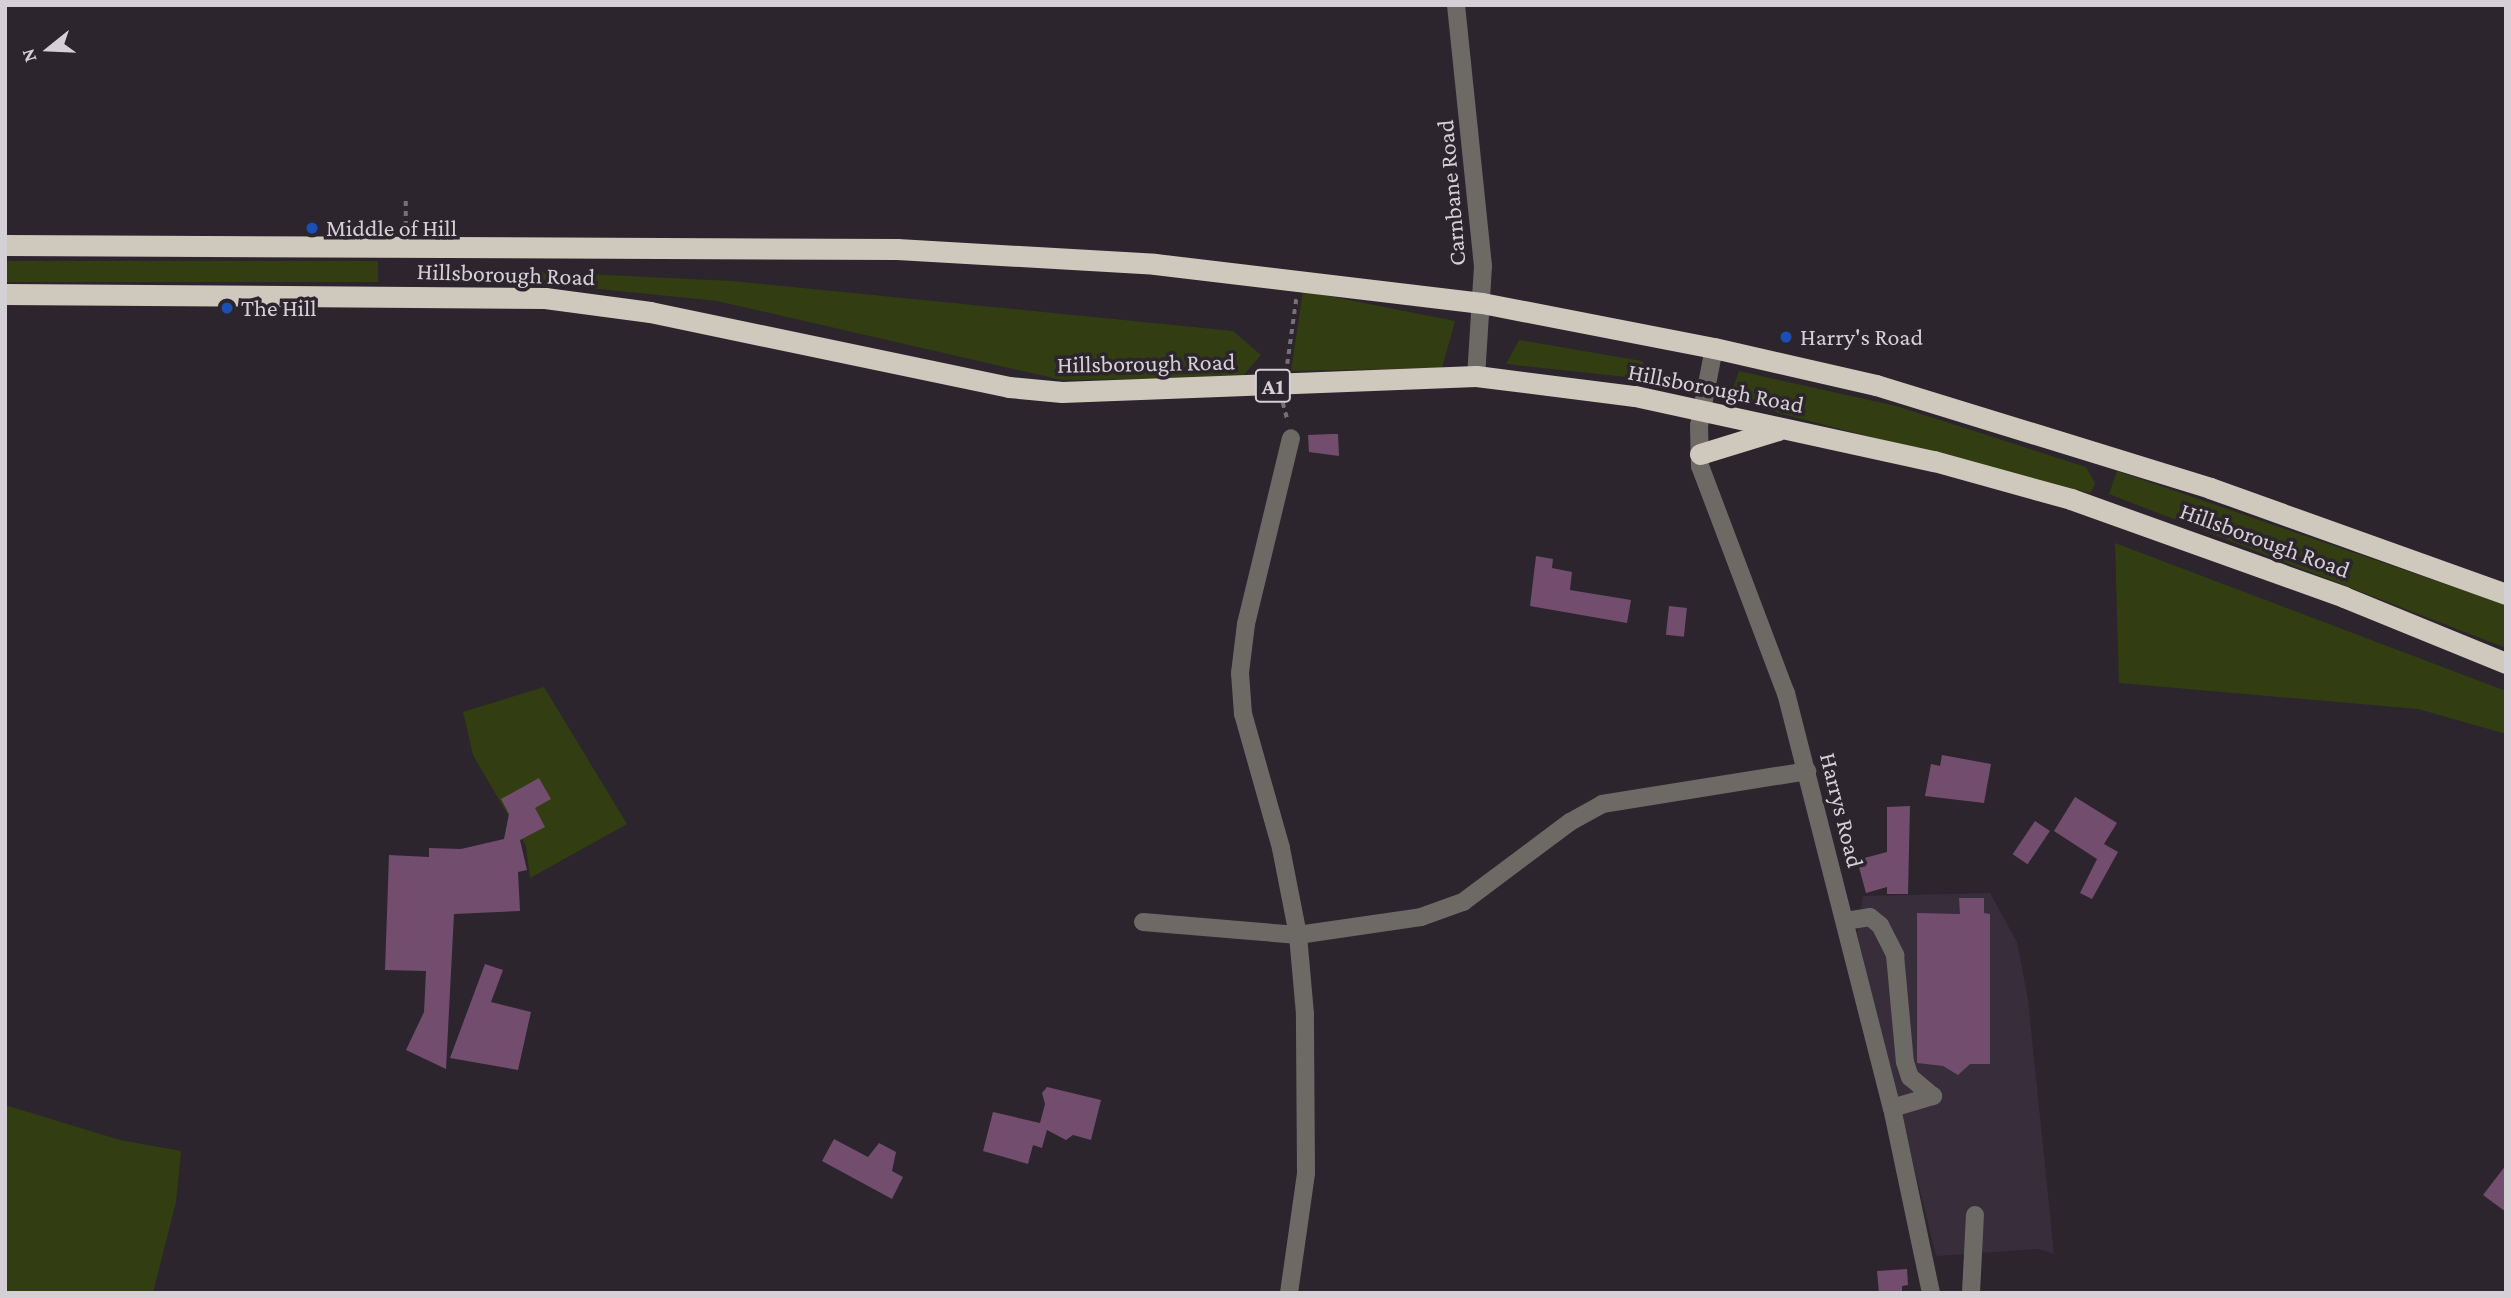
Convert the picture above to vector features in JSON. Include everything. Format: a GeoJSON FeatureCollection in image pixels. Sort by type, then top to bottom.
{"type":"FeatureCollection","features":[{"type":"Feature","properties":{"kind":"highway","name":"Hillsborough Road"},"geometry":{"type":"LineString","coordinates":[[5,245],[406,244],[897,249],[1142,263],[1482,303],[1714,348],[1876,385],[2210,488],[2506,594]]}},
{"type":"Feature","properties":{"kind":"highway","name":"Hillsborough Road"},"geometry":{"type":"LineString","coordinates":[[5,294],[545,298],[650,312],[1009,387],[1062,392],[1283,393],[1476,376],[1635,397],[1934,461],[2099,508],[2331,593],[2506,663]]}},
{"type":"Feature","properties":{"kind":"highway"},"geometry":{"type":"LineString","coordinates":[[1700,454],[1784,428]]}},
{"type":"Feature","properties":{"kind":"street","name":"Carnbane Road"},"geometry":{"type":"LineString","coordinates":[[1456,5],[1480,207],[1482,303],[1476,376]]}},
{"type":"Feature","properties":{"kind":"street","name":"Harrys Road"},"geometry":{"type":"LineString","coordinates":[[1714,348],[1703,412],[1700,454],[1714,511],[1786,693],[1892,1108],[1931,1293]]}},
{"type":"Feature","properties":{"kind":"street"},"geometry":{"type":"LineString","coordinates":[[1289,1293],[1306,1173],[1308,1115],[1298,935],[1281,848],[1243,714],[1240,673],[1246,624],[1291,438]]}},
{"type":"Feature","properties":{"kind":"street"},"geometry":{"type":"LineString","coordinates":[[1143,922],[1298,935],[1421,917],[1463,902],[1570,822],[1602,804],[1807,771]]}},
{"type":"Feature","properties":{"kind":"street"},"geometry":{"type":"LineString","coordinates":[[1844,921],[1870,917],[1890,945],[1895,955],[1905,1062],[1910,1077],[1933,1096],[1892,1108]]}},
{"type":"Feature","properties":{"kind":"street"},"geometry":{"type":"LineString","coordinates":[[1970,1293],[1975,1216]]}},
{"type":"Feature","properties":{"kind":"path"},"geometry":{"type":"LineString","coordinates":[[406,201],[406,244]]}},
{"type":"Feature","properties":{"kind":"path"},"geometry":{"type":"LineString","coordinates":[[1283,393],[1298,280]]}},
{"type":"Feature","properties":{"kind":"shaded area"},"geometry":{"type":"Polygon","coordinates":[[[1990,893],[2017,942],[2028,1000],[2054,1254],[2038,1249],[1936,1256],[1857,934],[1863,896],[1990,893]]]}},
{"type":"Feature","properties":{"kind":"green space"},"geometry":{"type":"Polygon","coordinates":[[[5,261],[378,261],[378,282],[5,282],[5,261]]]}},
{"type":"Feature","properties":{"kind":"green space"},"geometry":{"type":"Polygon","coordinates":[[[420,266],[732,281],[1233,331],[1261,355],[1241,378],[1062,380],[717,301],[541,283],[424,280],[420,266]]]}},
{"type":"Feature","properties":{"kind":"green space"},"geometry":{"type":"Polygon","coordinates":[[[1303,291],[1455,321],[1442,368],[1291,371],[1303,291]]]}},
{"type":"Feature","properties":{"kind":"green space"},"geometry":{"type":"Polygon","coordinates":[[[1519,340],[1642,361],[1654,380],[1506,364],[1519,340]]]}},
{"type":"Feature","properties":{"kind":"green space"},"geometry":{"type":"Polygon","coordinates":[[[1739,371],[1896,406],[2086,467],[2095,483],[2091,493],[2067,488],[1729,400],[1739,371]]]}},
{"type":"Feature","properties":{"kind":"green space"},"geometry":{"type":"Polygon","coordinates":[[[2117,471],[2506,605],[2506,648],[2109,494],[2117,471]]]}},
{"type":"Feature","properties":{"kind":"green space"},"geometry":{"type":"Polygon","coordinates":[[[2115,543],[2506,691],[2506,734],[2418,709],[2119,683],[2115,543]]]}},
{"type":"Feature","properties":{"kind":"green space"},"geometry":{"type":"Polygon","coordinates":[[[544,687],[627,824],[530,878],[526,846],[473,755],[463,712],[544,687]]]}},
{"type":"Feature","properties":{"kind":"green space"},"geometry":{"type":"Polygon","coordinates":[[[5,1105],[120,1140],[181,1151],[176,1202],[153,1293],[5,1293],[5,1105]]]}},
{"type":"Feature","properties":{"kind":"building"},"geometry":{"type":"Polygon","coordinates":[[[1338,434],[1339,456],[1309,452],[1308,435],[1338,434]]]}},
{"type":"Feature","properties":{"kind":"building"},"geometry":{"type":"Polygon","coordinates":[[[1536,556],[1553,559],[1552,568],[1572,572],[1570,590],[1631,600],[1627,623],[1530,606],[1536,556]]]}},
{"type":"Feature","properties":{"kind":"building"},"geometry":{"type":"Polygon","coordinates":[[[1669,606],[1687,608],[1684,637],[1666,635],[1669,606]]]}},
{"type":"Feature","properties":{"kind":"building"},"geometry":{"type":"Polygon","coordinates":[[[1942,755],[1991,764],[1984,803],[1925,796],[1931,764],[1940,766],[1942,755]]]}},
{"type":"Feature","properties":{"kind":"building"},"geometry":{"type":"Polygon","coordinates":[[[539,778],[551,799],[535,808],[545,827],[520,840],[527,870],[518,872],[520,911],[454,914],[446,1069],[406,1050],[424,1012],[426,971],[385,970],[389,855],[429,857],[429,848],[461,849],[504,839],[509,814],[501,799],[539,778]]]}},
{"type":"Feature","properties":{"kind":"building"},"geometry":{"type":"Polygon","coordinates":[[[2075,797],[2117,823],[2104,844],[2118,852],[2092,899],[2080,893],[2097,859],[2054,831],[2075,797]]]}},
{"type":"Feature","properties":{"kind":"building"},"geometry":{"type":"Polygon","coordinates":[[[1910,806],[1908,894],[1887,894],[1887,887],[1866,893],[1857,860],[1887,852],[1887,807],[1910,806]]]}},
{"type":"Feature","properties":{"kind":"building"},"geometry":{"type":"Polygon","coordinates":[[[2035,821],[2050,831],[2028,864],[2013,854],[2035,821]]]}},
{"type":"Feature","properties":{"kind":"building"},"geometry":{"type":"Polygon","coordinates":[[[1959,898],[1984,898],[1984,913],[1990,914],[1990,1064],[1970,1064],[1958,1075],[1943,1066],[1917,1063],[1917,913],[1960,914],[1959,898]]]}},
{"type":"Feature","properties":{"kind":"building"},"geometry":{"type":"Polygon","coordinates":[[[485,964],[503,970],[491,1002],[531,1012],[518,1070],[450,1058],[485,964]]]}},
{"type":"Feature","properties":{"kind":"building"},"geometry":{"type":"Polygon","coordinates":[[[1047,1087],[1101,1100],[1091,1140],[1073,1135],[1066,1140],[1047,1130],[1042,1148],[1033,1145],[1028,1164],[983,1151],[993,1112],[1040,1123],[1045,1104],[1042,1093],[1047,1087]]]}},
{"type":"Feature","properties":{"kind":"building"},"geometry":{"type":"Polygon","coordinates":[[[834,1139],[868,1157],[879,1143],[896,1152],[892,1171],[903,1177],[892,1199],[822,1161],[834,1139]]]}},
{"type":"Feature","properties":{"kind":"building"},"geometry":{"type":"Polygon","coordinates":[[[2506,1165],[2506,1212],[2483,1195],[2506,1165]]]}},
{"type":"Feature","properties":{"kind":"building"},"geometry":{"type":"Polygon","coordinates":[[[1907,1269],[1908,1285],[1902,1286],[1902,1293],[1879,1293],[1877,1271],[1907,1269]]]}},
{"type":"Feature","properties":{"kind":"place","name":"Middle of Hill"},"geometry":{"type":"Point","coordinates":[312,228]}},
{"type":"Feature","properties":{"kind":"place","name":"The Hill"},"geometry":{"type":"Point","coordinates":[227,308]}},
{"type":"Feature","properties":{"kind":"place","name":"Harry's Road"},"geometry":{"type":"Point","coordinates":[1786,337]}}]}
